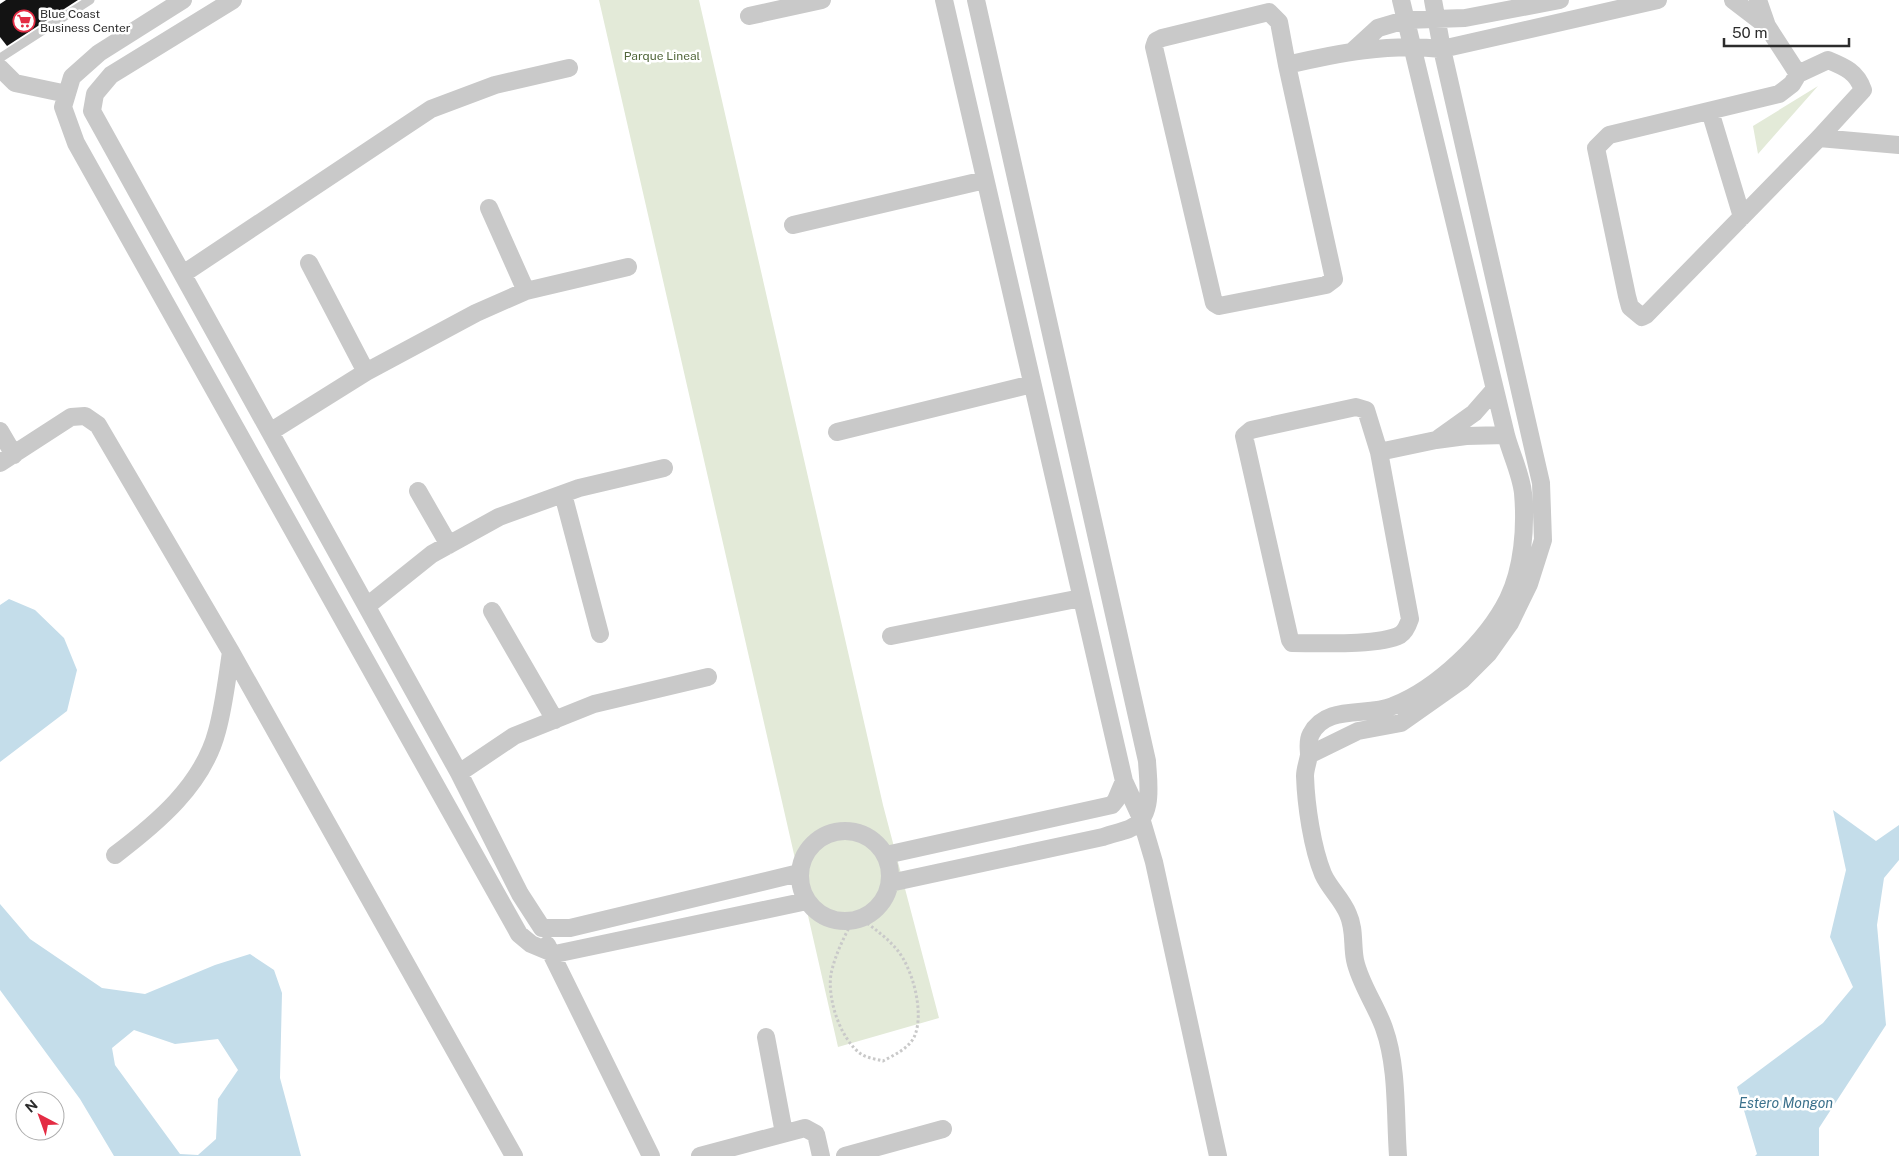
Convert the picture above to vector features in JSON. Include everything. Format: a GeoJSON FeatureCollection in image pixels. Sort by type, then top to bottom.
{"type":"FeatureCollection","features":[{"type":"Feature","properties":{"kind":"street"},"geometry":{"type":"LineString","coordinates":[[183,0],[99,53],[72,76],[63,107],[76,144],[519,934],[531,944],[555,954],[807,901]]}},
{"type":"Feature","properties":{"kind":"street"},"geometry":{"type":"LineString","coordinates":[[233,0],[110,75],[95,94],[92,111],[459,772],[520,894],[542,928],[550,952],[651,1156]]}},
{"type":"Feature","properties":{"kind":"street"},"geometry":{"type":"LineString","coordinates":[[749,16],[822,0]]}},
{"type":"Feature","properties":{"kind":"street"},"geometry":{"type":"LineString","coordinates":[[944,0],[1124,781],[1141,818],[1154,862],[1218,1156]]}},
{"type":"Feature","properties":{"kind":"street"},"geometry":{"type":"LineString","coordinates":[[890,883],[1103,837],[1132,828],[1141,818],[1149,801],[1147,761],[976,0]]}},
{"type":"Feature","properties":{"kind":"street"},"geometry":{"type":"LineString","coordinates":[[1398,1156],[1389,1046],[1384,1028],[1355,960],[1354,932],[1349,915],[1324,875],[1315,849],[1305,775],[1311,734],[1321,721],[1339,714],[1372,712],[1394,706],[1432,684],[1464,657],[1508,600],[1518,572],[1524,515],[1523,491],[1506,435],[1401,0]]}},
{"type":"Feature","properties":{"kind":"street"},"geometry":{"type":"LineString","coordinates":[[1309,755],[1345,736],[1398,724],[1422,710],[1462,680],[1488,654],[1510,623],[1529,584],[1543,540],[1541,482],[1432,0]]}},
{"type":"Feature","properties":{"kind":"street"},"geometry":{"type":"LineString","coordinates":[[1354,50],[1378,28],[1405,20],[1465,18],[1560,0]]}},
{"type":"Feature","properties":{"kind":"street"},"geometry":{"type":"LineString","coordinates":[[1286,64],[1354,50],[1384,50],[1412,46],[1442,49],[1658,0]]}},
{"type":"Feature","properties":{"kind":"street"},"geometry":{"type":"LineString","coordinates":[[1733,0],[1767,26]]}},
{"type":"Feature","properties":{"kind":"street"},"geometry":{"type":"LineString","coordinates":[[1758,0],[1767,26],[1798,74]]}},
{"type":"Feature","properties":{"kind":"street"},"geometry":{"type":"LineString","coordinates":[[1268,12],[1279,22],[1286,64],[1334,279],[1326,285],[1216,305],[1154,47],[1156,41],[1162,38],[1268,12]]}},
{"type":"Feature","properties":{"kind":"street"},"geometry":{"type":"LineString","coordinates":[[1828,60],[1847,68],[1859,79],[1862,90],[1819,138],[1646,315],[1642,316],[1630,306],[1596,148],[1609,135],[1779,94],[1792,84],[1798,74],[1828,60]]}},
{"type":"Feature","properties":{"kind":"street"},"geometry":{"type":"LineString","coordinates":[[0,68],[15,83],[67,94]]}},
{"type":"Feature","properties":{"kind":"street"},"geometry":{"type":"LineString","coordinates":[[183,274],[431,109],[495,85],[569,68]]}},
{"type":"Feature","properties":{"kind":"street"},"geometry":{"type":"LineString","coordinates":[[1710,111],[1742,217]]}},
{"type":"Feature","properties":{"kind":"street"},"geometry":{"type":"LineString","coordinates":[[1819,138],[1899,146]]}},
{"type":"Feature","properties":{"kind":"street"},"geometry":{"type":"LineString","coordinates":[[793,225],[986,180]]}},
{"type":"Feature","properties":{"kind":"street"},"geometry":{"type":"LineString","coordinates":[[489,208],[526,291]]}},
{"type":"Feature","properties":{"kind":"street"},"geometry":{"type":"LineString","coordinates":[[309,262],[366,372]]}},
{"type":"Feature","properties":{"kind":"street"},"geometry":{"type":"LineString","coordinates":[[270,432],[366,372],[476,313],[526,291],[628,267]]}},
{"type":"Feature","properties":{"kind":"street"},"geometry":{"type":"LineString","coordinates":[[1009,283],[1038,277]]}},
{"type":"Feature","properties":{"kind":"street"},"geometry":{"type":"LineString","coordinates":[[1478,315],[1501,310]]}},
{"type":"Feature","properties":{"kind":"street"},"geometry":{"type":"LineString","coordinates":[[837,432],[1032,384]]}},
{"type":"Feature","properties":{"kind":"street"},"geometry":{"type":"LineString","coordinates":[[1436,440],[1474,413],[1495,389]]}},
{"type":"Feature","properties":{"kind":"street"},"geometry":{"type":"LineString","coordinates":[[1360,407],[1366,410],[1380,452],[1410,619],[1408,624],[1401,634],[1385,640],[1292,643],[1244,436],[1251,430],[1360,407]]}},
{"type":"Feature","properties":{"kind":"street"},"geometry":{"type":"LineString","coordinates":[[0,431],[7,459],[72,417],[85,416],[98,425],[231,652],[514,1156]]}},
{"type":"Feature","properties":{"kind":"street"},"geometry":{"type":"LineString","coordinates":[[1380,452],[1436,440],[1466,436],[1506,435]]}},
{"type":"Feature","properties":{"kind":"street"},"geometry":{"type":"LineString","coordinates":[[367,606],[432,554],[499,517],[563,494],[664,468]]}},
{"type":"Feature","properties":{"kind":"street"},"geometry":{"type":"LineString","coordinates":[[1523,491],[1541,482]]}},
{"type":"Feature","properties":{"kind":"street"},"geometry":{"type":"LineString","coordinates":[[418,491],[449,545]]}},
{"type":"Feature","properties":{"kind":"street"},"geometry":{"type":"LineString","coordinates":[[563,494],[600,634]]}},
{"type":"Feature","properties":{"kind":"street"},"geometry":{"type":"LineString","coordinates":[[292,531],[318,517]]}},
{"type":"Feature","properties":{"kind":"street"},"geometry":{"type":"LineString","coordinates":[[891,636],[1081,598]]}},
{"type":"Feature","properties":{"kind":"street"},"geometry":{"type":"LineString","coordinates":[[492,611],[555,720]]}},
{"type":"Feature","properties":{"kind":"street"},"geometry":{"type":"LineString","coordinates":[[115,855],[144,832],[194,783],[217,732],[231,652]]}},
{"type":"Feature","properties":{"kind":"street"},"geometry":{"type":"LineString","coordinates":[[459,772],[514,736],[594,704],[708,677]]}},
{"type":"Feature","properties":{"kind":"street"},"geometry":{"type":"LineString","coordinates":[[1384,709],[1398,724]]}},
{"type":"Feature","properties":{"kind":"street"},"geometry":{"type":"LineString","coordinates":[[1339,714],[1345,736]]}},
{"type":"Feature","properties":{"kind":"street"},"geometry":{"type":"LineString","coordinates":[[886,855],[1112,805],[1124,781]]}},
{"type":"Feature","properties":{"kind":"street"},"geometry":{"type":"LineString","coordinates":[[836,831],[851,831],[865,835],[877,843],[886,855],[890,869],[890,883],[884,898],[874,910],[857,919],[831,919],[817,912],[807,901],[800,888],[799,873],[803,858],[822,836],[836,831]]}},
{"type":"Feature","properties":{"kind":"street"},"geometry":{"type":"LineString","coordinates":[[542,928],[570,928],[799,873]]}},
{"type":"Feature","properties":{"kind":"street"},"geometry":{"type":"LineString","coordinates":[[766,1037],[784,1133]]}},
{"type":"Feature","properties":{"kind":"street"},"geometry":{"type":"LineString","coordinates":[[700,1156],[805,1128],[812,1130],[816,1134],[821,1156]]}},
{"type":"Feature","properties":{"kind":"street"},"geometry":{"type":"LineString","coordinates":[[845,1156],[943,1129]]}},
{"type":"Feature","properties":{"kind":"lane"},"geometry":{"type":"LineString","coordinates":[[0,58],[90,0]]}},
{"type":"Feature","properties":{"kind":"path"},"geometry":{"type":"LineString","coordinates":[[857,919],[890,942],[903,958],[910,970],[918,1004],[915,1035],[900,1052],[883,1061],[862,1054],[842,1034],[833,1004],[831,975],[842,941],[857,919]]}},
{"type":"Feature","properties":{"kind":"green space","name":"Parque Lineal"},"geometry":{"type":"Polygon","coordinates":[[[599,0],[699,0],[883,805],[939,1018],[838,1047],[599,0]]]}},
{"type":"Feature","properties":{"kind":"green space"},"geometry":{"type":"Polygon","coordinates":[[[1818,86],[1758,154],[1753,126],[1818,86]]]}},
{"type":"Feature","properties":{"kind":"water"},"geometry":{"type":"Polygon","coordinates":[[[9,599],[35,610],[64,638],[77,670],[67,711],[0,762],[0,605],[9,599]]]}},
{"type":"Feature","properties":{"kind":"water","name":"Estero Mongon"},"geometry":{"type":"Polygon","coordinates":[[[1833,810],[1876,841],[1899,825],[1899,860],[1884,878],[1877,925],[1886,1025],[1819,1128],[1819,1156],[1755,1156],[1757,1154],[1737,1087],[1823,1023],[1853,987],[1830,937],[1846,870],[1833,810]]]}},
{"type":"Feature","properties":{"kind":"water"},"geometry":{"type":"Polygon","coordinates":[[[0,904],[30,939],[102,988],[145,994],[215,965],[250,954],[274,970],[282,993],[280,1078],[301,1156],[114,1156],[80,1099],[0,990],[0,904]],[[134,1030],[112,1048],[115,1065],[180,1154],[198,1155],[216,1139],[218,1099],[238,1070],[218,1039],[175,1044],[134,1030]]]}},
{"type":"Feature","properties":{"kind":"building","name":"Blue Coast Business Center"},"geometry":{"type":"Polygon","coordinates":[[[6,0],[78,0],[7,46],[0,37],[0,4],[6,0]]]}},
{"type":"Feature","properties":{"kind":"place","name":"Blue Coast Business Center"},"geometry":{"type":"Point","coordinates":[24,21]}}]}
